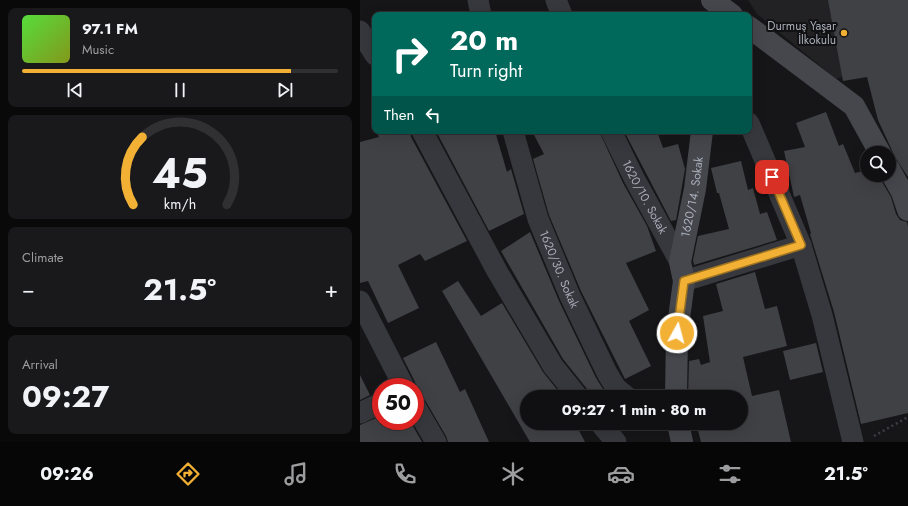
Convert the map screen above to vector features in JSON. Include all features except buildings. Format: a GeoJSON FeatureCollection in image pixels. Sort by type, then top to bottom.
{"type":"FeatureCollection","features":[{"type":"Feature","properties":{"kind":"main road"},"geometry":{"type":"LineString","coordinates":[[712,0],[712,12]]}},
{"type":"Feature","properties":{"kind":"main road"},"geometry":{"type":"LineString","coordinates":[[712,0],[728,12]]}},
{"type":"Feature","properties":{"kind":"main road"},"geometry":{"type":"LineString","coordinates":[[752,29],[854,106],[876,146]]}},
{"type":"Feature","properties":{"kind":"main road","name":"1620/14. Sokak"},"geometry":{"type":"LineString","coordinates":[[676,390],[677,333],[682,272],[702,134]]}},
{"type":"Feature","properties":{"kind":"main road"},"geometry":{"type":"LineString","coordinates":[[896,181],[902,192],[908,210]]}},
{"type":"Feature","properties":{"kind":"street"},"geometry":{"type":"LineString","coordinates":[[478,0],[480,12]]}},
{"type":"Feature","properties":{"kind":"street"},"geometry":{"type":"LineString","coordinates":[[556,0],[561,12]]}},
{"type":"Feature","properties":{"kind":"street"},"geometry":{"type":"LineString","coordinates":[[360,31],[372,50]]}},
{"type":"Feature","properties":{"kind":"street"},"geometry":{"type":"LineString","coordinates":[[752,129],[801,245],[861,440]]}},
{"type":"Feature","properties":{"kind":"street"},"geometry":{"type":"LineString","coordinates":[[424,134],[497,271],[549,360],[573,390]]}},
{"type":"Feature","properties":{"kind":"street","name":"1620/30. Sokak"},"geometry":{"type":"LineString","coordinates":[[514,134],[538,219],[570,296],[607,373],[618,390]]}},
{"type":"Feature","properties":{"kind":"street","name":"1620/10. Sokak"},"geometry":{"type":"LineString","coordinates":[[612,134],[682,272]]}},
{"type":"Feature","properties":{"kind":"street"},"geometry":{"type":"LineString","coordinates":[[682,272],[801,245]]}},
{"type":"Feature","properties":{"kind":"street"},"geometry":{"type":"LineString","coordinates":[[360,301],[368,334],[398,378]]}},
{"type":"Feature","properties":{"kind":"street"},"geometry":{"type":"LineString","coordinates":[[360,413],[372,407]]}},
{"type":"Feature","properties":{"kind":"street"},"geometry":{"type":"LineString","coordinates":[[424,421],[436,442]]}},
{"type":"Feature","properties":{"kind":"street"},"geometry":{"type":"LineString","coordinates":[[606,430],[616,442]]}},
{"type":"Feature","properties":{"kind":"path"},"geometry":{"type":"LineString","coordinates":[[861,440],[908,417]]}},
{"type":"Feature","properties":{"kind":"shaded area","name":"Durmuş Yaşar İlkokulu"},"geometry":{"type":"Polygon","coordinates":[[[748,0],[908,0],[908,53],[836,79],[757,14],[748,0]]]}},
{"type":"Feature","properties":{"kind":"place","name":"Durmuş Yaşar İlkokulu"},"geometry":{"type":"Point","coordinates":[844,33]}},
{"type":"Feature","properties":{"kind":"route"},"geometry":{"type":"LineString","coordinates":[[677,333],[684,281],[801,245],[772,177]]}}]}
